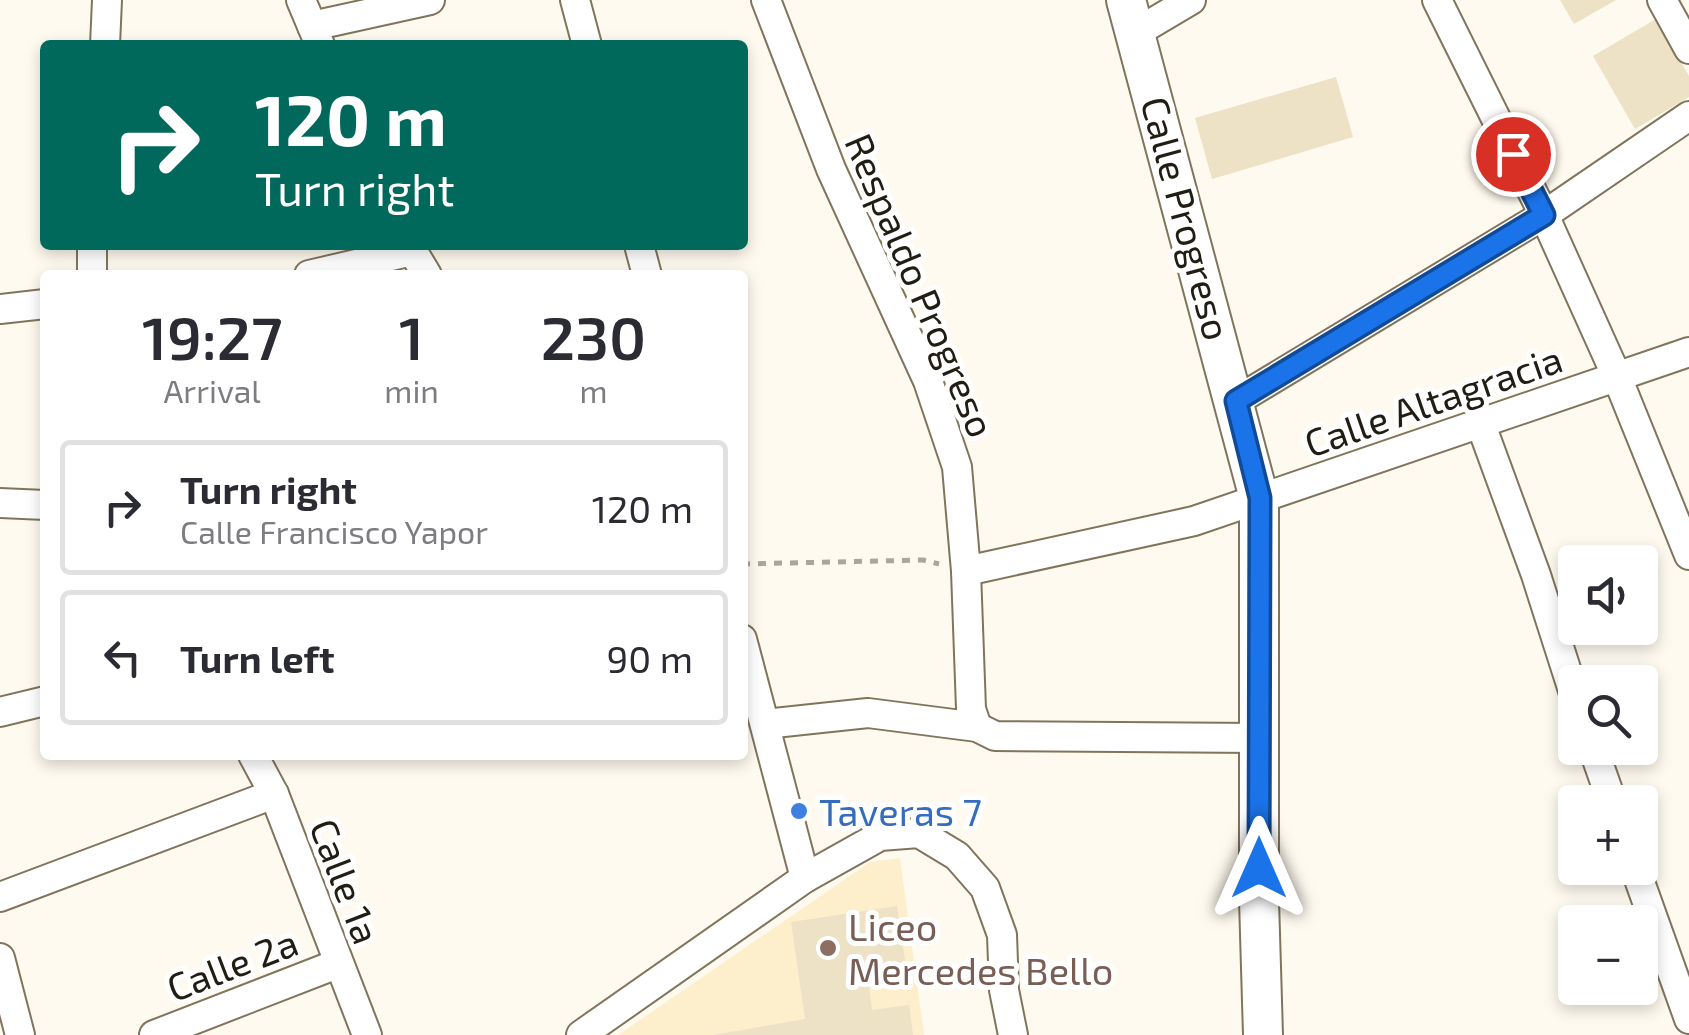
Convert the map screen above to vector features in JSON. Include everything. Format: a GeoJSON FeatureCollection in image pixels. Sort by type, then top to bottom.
{"type":"FeatureCollection","features":[{"type":"Feature","properties":{"kind":"street"},"geometry":{"type":"LineString","coordinates":[[104,40],[107,0]]}},
{"type":"Feature","properties":{"kind":"street"},"geometry":{"type":"LineString","coordinates":[[301,0],[316,36],[430,0]]}},
{"type":"Feature","properties":{"kind":"street"},"geometry":{"type":"LineString","coordinates":[[575,0],[586,40]]}},
{"type":"Feature","properties":{"kind":"street","name":"Respaldo Progreso"},"geometry":{"type":"LineString","coordinates":[[766,0],[831,170],[928,381],[957,467],[966,571],[971,710],[978,727]]}},
{"type":"Feature","properties":{"kind":"street"},"geometry":{"type":"LineString","coordinates":[[1131,16],[1191,0]]}},
{"type":"Feature","properties":{"kind":"street"},"geometry":{"type":"LineString","coordinates":[[1437,0],[1544,215],[1617,377],[1689,555]]}},
{"type":"Feature","properties":{"kind":"street"},"geometry":{"type":"LineString","coordinates":[[1662,0],[1689,49]]}},
{"type":"Feature","properties":{"kind":"street","name":"Calle Progreso"},"geometry":{"type":"LineString","coordinates":[[1131,16],[1260,498],[1263,1035]]}},
{"type":"Feature","properties":{"kind":"street"},"geometry":{"type":"LineString","coordinates":[[1236,401],[1544,215],[1689,116]]}},
{"type":"Feature","properties":{"kind":"street"},"geometry":{"type":"LineString","coordinates":[[339,270],[416,257]]}},
{"type":"Feature","properties":{"kind":"street"},"geometry":{"type":"LineString","coordinates":[[0,309],[40,305]]}},
{"type":"Feature","properties":{"kind":"street","name":"Calle Altagracia"},"geometry":{"type":"LineString","coordinates":[[966,571],[1194,521],[1689,352]]}},
{"type":"Feature","properties":{"kind":"street"},"geometry":{"type":"LineString","coordinates":[[1480,422],[1565,665]]}},
{"type":"Feature","properties":{"kind":"street"},"geometry":{"type":"LineString","coordinates":[[0,503],[40,506]]}},
{"type":"Feature","properties":{"kind":"street"},"geometry":{"type":"LineString","coordinates":[[748,662],[804,878]]}},
{"type":"Feature","properties":{"kind":"street"},"geometry":{"type":"LineString","coordinates":[[0,712],[40,701]]}},
{"type":"Feature","properties":{"kind":"street"},"geometry":{"type":"LineString","coordinates":[[765,724],[868,713],[978,727],[996,736],[1259,738]]}},
{"type":"Feature","properties":{"kind":"street","name":"Calle 1a"},"geometry":{"type":"LineString","coordinates":[[256,760],[274,794],[367,1035]]}},
{"type":"Feature","properties":{"kind":"street"},"geometry":{"type":"LineString","coordinates":[[0,897],[274,794]]}},
{"type":"Feature","properties":{"kind":"street"},"geometry":{"type":"LineString","coordinates":[[581,1035],[804,878],[880,836],[919,833],[957,856],[985,888],[1002,935],[1004,990],[1013,1035]]}},
{"type":"Feature","properties":{"kind":"street"},"geometry":{"type":"LineString","coordinates":[[1641,885],[1689,1018]]}},
{"type":"Feature","properties":{"kind":"street"},"geometry":{"type":"LineString","coordinates":[[0,958],[20,1035]]}},
{"type":"Feature","properties":{"kind":"street","name":"Calle 2a"},"geometry":{"type":"LineString","coordinates":[[154,1035],[337,964]]}},
{"type":"Feature","properties":{"kind":"path"},"geometry":{"type":"LineString","coordinates":[[748,564],[924,560],[966,571]]}},
{"type":"Feature","properties":{"kind":"shaded area","name":"Liceo Mercedes Bello"},"geometry":{"type":"Polygon","coordinates":[[[900,858],[924,1035],[618,1035],[870,862],[900,858]]]}},
{"type":"Feature","properties":{"kind":"building"},"geometry":{"type":"Polygon","coordinates":[[[1560,0],[1616,0],[1574,24],[1560,0]]]}},
{"type":"Feature","properties":{"kind":"building"},"geometry":{"type":"Polygon","coordinates":[[[1656,19],[1689,76],[1689,97],[1635,129],[1593,56],[1656,19]]]}},
{"type":"Feature","properties":{"kind":"building"},"geometry":{"type":"Polygon","coordinates":[[[1336,77],[1353,137],[1212,179],[1195,118],[1336,77]]]}},
{"type":"Feature","properties":{"kind":"building"},"geometry":{"type":"Polygon","coordinates":[[[897,906],[908,981],[869,986],[872,1010],[909,1005],[913,1035],[713,1035],[805,1019],[791,922],[897,906]]]}},
{"type":"Feature","properties":{"kind":"place","name":"Taveras 7"},"geometry":{"type":"Point","coordinates":[799,811]}},
{"type":"Feature","properties":{"kind":"place","name":"Liceo Mercedes Bello"},"geometry":{"type":"Point","coordinates":[828,948]}},
{"type":"Feature","properties":{"kind":"route"},"geometry":{"type":"LineString","coordinates":[[1259,868],[1260,498],[1236,401],[1544,215],[1513,154]]}}]}
